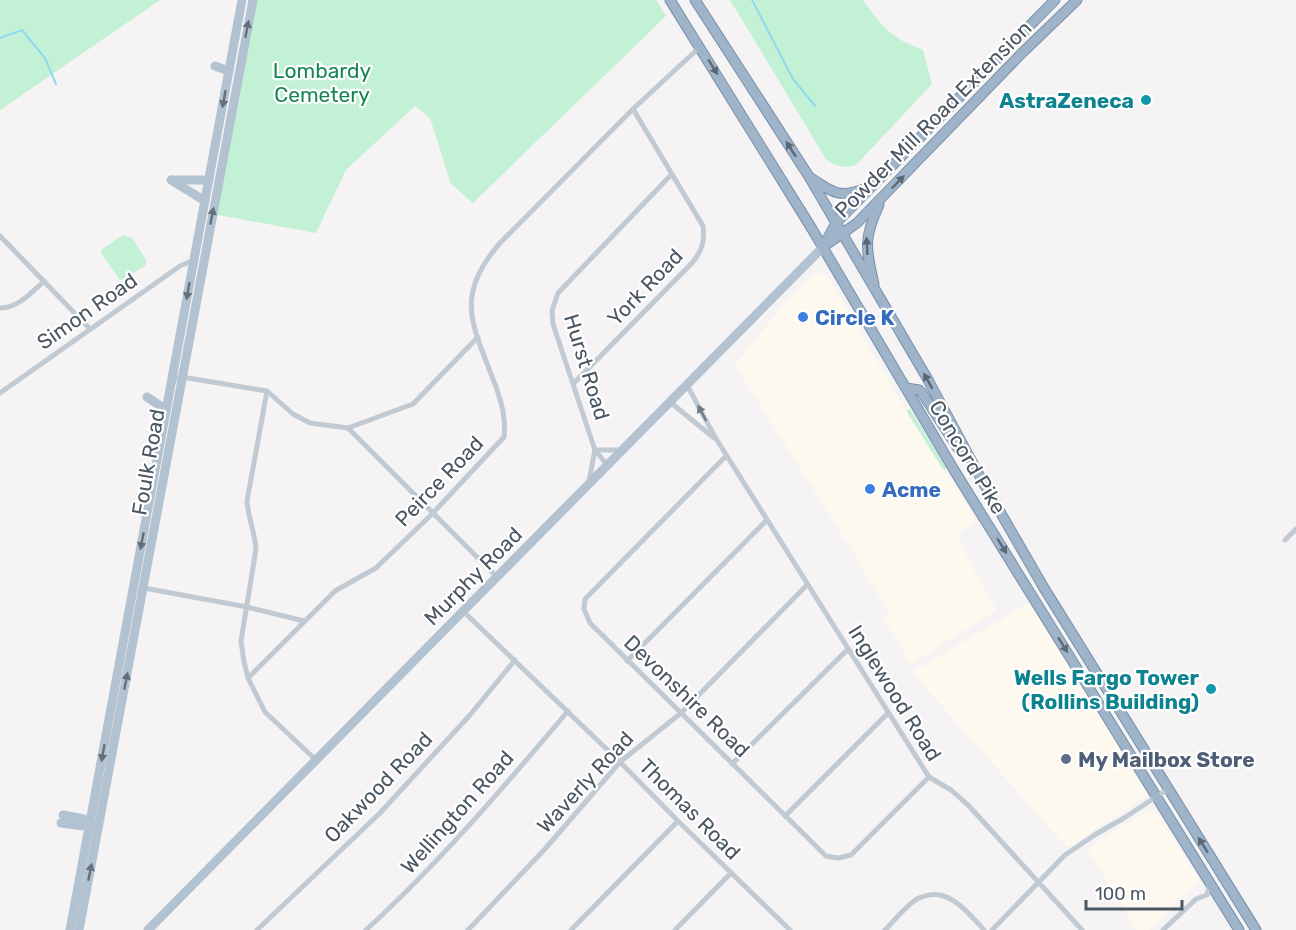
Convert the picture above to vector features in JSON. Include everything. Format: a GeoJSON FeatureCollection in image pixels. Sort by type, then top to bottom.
{"type":"FeatureCollection","features":[{"type":"Feature","properties":{"kind":"highway","name":"Concord Pike"},"geometry":{"type":"LineString","coordinates":[[670,0],[822,247],[986,521],[1239,930]]}},
{"type":"Feature","properties":{"kind":"highway","name":"Concord Pike"},"geometry":{"type":"LineString","coordinates":[[695,0],[808,175],[927,378],[984,484],[1056,609],[1256,930]]}},
{"type":"Feature","properties":{"kind":"highway","name":"Powder Mill Road Extension"},"geometry":{"type":"LineString","coordinates":[[822,247],[836,223],[1055,0]]}},
{"type":"Feature","properties":{"kind":"highway","name":"Powder Mill Road Extension"},"geometry":{"type":"LineString","coordinates":[[822,247],[842,235],[882,198],[1077,0]]}},
{"type":"Feature","properties":{"kind":"highway"},"geometry":{"type":"LineString","coordinates":[[808,175],[830,191],[841,195],[872,186]]}},
{"type":"Feature","properties":{"kind":"highway"},"geometry":{"type":"LineString","coordinates":[[877,295],[869,262],[867,236],[882,198]]}},
{"type":"Feature","properties":{"kind":"highway"},"geometry":{"type":"LineString","coordinates":[[906,388],[919,390],[922,393],[946,432],[984,484]]}},
{"type":"Feature","properties":{"kind":"main road"},"geometry":{"type":"LineString","coordinates":[[231,0],[242,2]]}},
{"type":"Feature","properties":{"kind":"main road","name":"Foulk Road"},"geometry":{"type":"LineString","coordinates":[[79,930],[92,824],[205,201],[253,0]]}},
{"type":"Feature","properties":{"kind":"main road","name":"Foulk Road"},"geometry":{"type":"LineString","coordinates":[[70,930],[70,919],[144,588],[224,127],[229,71],[242,2]]}},
{"type":"Feature","properties":{"kind":"main road"},"geometry":{"type":"LineString","coordinates":[[215,66],[229,71]]}},
{"type":"Feature","properties":{"kind":"main road"},"geometry":{"type":"LineString","coordinates":[[205,201],[171,180],[209,180]]}},
{"type":"Feature","properties":{"kind":"main road","name":"Murphy Road"},"geometry":{"type":"LineString","coordinates":[[153,928],[822,247]]}},
{"type":"Feature","properties":{"kind":"main road"},"geometry":{"type":"LineString","coordinates":[[147,398],[166,412]]}},
{"type":"Feature","properties":{"kind":"main road"},"geometry":{"type":"LineString","coordinates":[[62,819],[83,826],[92,824]]}},
{"type":"Feature","properties":{"kind":"street","name":"Peirce Road"},"geometry":{"type":"LineString","coordinates":[[248,678],[341,586],[376,568],[432,514],[504,437],[506,424],[500,400],[472,317],[471,296],[475,278],[485,260],[633,109],[700,47]]}},
{"type":"Feature","properties":{"kind":"street","name":"York Road"},"geometry":{"type":"LineString","coordinates":[[574,383],[699,255],[704,236],[703,226],[633,109]]}},
{"type":"Feature","properties":{"kind":"street","name":"Hurst Road"},"geometry":{"type":"LineString","coordinates":[[608,466],[595,450],[574,383],[564,361],[553,324],[552,311],[558,293],[671,175]]}},
{"type":"Feature","properties":{"kind":"street"},"geometry":{"type":"LineString","coordinates":[[0,236],[90,329]]}},
{"type":"Feature","properties":{"kind":"street","name":"Simon Road"},"geometry":{"type":"LineString","coordinates":[[0,393],[180,266],[194,260]]}},
{"type":"Feature","properties":{"kind":"street"},"geometry":{"type":"LineString","coordinates":[[0,308],[10,308],[19,303],[44,281]]}},
{"type":"Feature","properties":{"kind":"street"},"geometry":{"type":"LineString","coordinates":[[172,380],[182,377],[267,391],[293,414],[310,423],[348,428],[413,404],[478,337]]}},
{"type":"Feature","properties":{"kind":"street","name":"Inglewood Road"},"geometry":{"type":"LineString","coordinates":[[687,385],[726,456],[929,777],[951,790],[968,806],[1082,930]]}},
{"type":"Feature","properties":{"kind":"street"},"geometry":{"type":"LineString","coordinates":[[267,391],[248,501],[248,517],[255,536],[256,549],[241,640],[248,678],[265,712],[316,760]]}},
{"type":"Feature","properties":{"kind":"street","name":"Inglewood Road"},"geometry":{"type":"LineString","coordinates":[[670,402],[717,441]]}},
{"type":"Feature","properties":{"kind":"street"},"geometry":{"type":"LineString","coordinates":[[348,428],[497,577]]}},
{"type":"Feature","properties":{"kind":"street"},"geometry":{"type":"LineString","coordinates":[[588,486],[595,450],[623,450]]}},
{"type":"Feature","properties":{"kind":"street","name":"Devonshire Road"},"geometry":{"type":"LineString","coordinates":[[726,456],[585,598],[584,609],[590,623],[826,856],[838,858],[850,855],[929,777]]}},
{"type":"Feature","properties":{"kind":"street"},"geometry":{"type":"LineString","coordinates":[[627,661],[767,520]]}},
{"type":"Feature","properties":{"kind":"street"},"geometry":{"type":"LineString","coordinates":[[1285,540],[1296,529]]}},
{"type":"Feature","properties":{"kind":"street","name":"Waverly Road"},"geometry":{"type":"LineString","coordinates":[[468,930],[545,849],[620,762],[681,713],[807,585]]}},
{"type":"Feature","properties":{"kind":"street"},"geometry":{"type":"LineString","coordinates":[[144,588],[247,607],[304,621]]}},
{"type":"Feature","properties":{"kind":"street","name":"Thomas Road"},"geometry":{"type":"LineString","coordinates":[[463,611],[790,930]]}},
{"type":"Feature","properties":{"kind":"street"},"geometry":{"type":"LineString","coordinates":[[732,764],[848,649]]}},
{"type":"Feature","properties":{"kind":"street","name":"Oakwood Road"},"geometry":{"type":"LineString","coordinates":[[257,930],[380,813],[470,715],[515,660]]}},
{"type":"Feature","properties":{"kind":"street","name":"Wellington Road"},"geometry":{"type":"LineString","coordinates":[[366,930],[489,804],[568,711]]}},
{"type":"Feature","properties":{"kind":"street"},"geometry":{"type":"LineString","coordinates":[[785,816],[888,713]]}},
{"type":"Feature","properties":{"kind":"street"},"geometry":{"type":"LineString","coordinates":[[992,930],[1065,855],[1168,789]]}},
{"type":"Feature","properties":{"kind":"street"},"geometry":{"type":"LineString","coordinates":[[571,930],[678,821]]}},
{"type":"Feature","properties":{"kind":"street"},"geometry":{"type":"LineString","coordinates":[[675,930],[731,873]]}},
{"type":"Feature","properties":{"kind":"street"},"geometry":{"type":"LineString","coordinates":[[1163,930],[1196,899],[1207,896],[1210,883]]}},
{"type":"Feature","properties":{"kind":"street"},"geometry":{"type":"LineString","coordinates":[[885,930],[918,898],[940,893],[961,906],[984,930]]}},
{"type":"Feature","properties":{"kind":"street"},"geometry":{"type":"LineString","coordinates":[[780,930],[785,925]]}},
{"type":"Feature","properties":{"kind":"shaded area"},"geometry":{"type":"Polygon","coordinates":[[[819,273],[829,278],[909,416],[977,521],[957,534],[969,561],[997,610],[911,664],[883,617],[889,613],[735,365],[774,316],[815,274],[819,273]]]}},
{"type":"Feature","properties":{"kind":"shaded area"},"geometry":{"type":"Polygon","coordinates":[[[1031,602],[1148,795],[1067,848],[912,672],[1031,602]]]}},
{"type":"Feature","properties":{"kind":"shaded area"},"geometry":{"type":"Polygon","coordinates":[[[1149,810],[1159,816],[1199,880],[1149,930],[1136,930],[1087,849],[1149,810]]]}},
{"type":"Feature","properties":{"kind":"green space"},"geometry":{"type":"Polygon","coordinates":[[[0,0],[160,0],[0,110],[0,0]]]}},
{"type":"Feature","properties":{"kind":"green space","name":"Lombardy Cemetery"},"geometry":{"type":"Polygon","coordinates":[[[253,0],[656,0],[666,16],[473,203],[451,184],[430,118],[415,106],[346,170],[316,233],[213,214],[253,0]]]}},
{"type":"Feature","properties":{"kind":"green space"},"geometry":{"type":"Polygon","coordinates":[[[730,0],[863,0],[888,31],[923,50],[932,84],[856,165],[844,167],[836,165],[826,159],[730,0]]]}},
{"type":"Feature","properties":{"kind":"green space"},"geometry":{"type":"Polygon","coordinates":[[[123,235],[132,238],[146,260],[146,265],[120,280],[101,253],[102,249],[123,235]]]}},
{"type":"Feature","properties":{"kind":"green space"},"geometry":{"type":"Polygon","coordinates":[[[908,409],[946,467],[945,470],[907,412],[908,409]]]}},
{"type":"Feature","properties":{"kind":"waterway"},"geometry":{"type":"LineString","coordinates":[[752,0],[793,79],[815,106]]}},
{"type":"Feature","properties":{"kind":"waterway"},"geometry":{"type":"LineString","coordinates":[[0,38],[22,30],[45,58],[56,84]]}},
{"type":"Feature","properties":{"kind":"place","name":"AstraZeneca"},"geometry":{"type":"Point","coordinates":[1146,100]}},
{"type":"Feature","properties":{"kind":"place","name":"Circle K"},"geometry":{"type":"Point","coordinates":[803,317]}},
{"type":"Feature","properties":{"kind":"place","name":"Acme"},"geometry":{"type":"Point","coordinates":[870,489]}},
{"type":"Feature","properties":{"kind":"place","name":"Wells Fargo Tower (Rollins Building)"},"geometry":{"type":"Point","coordinates":[1211,689]}},
{"type":"Feature","properties":{"kind":"place","name":"My Mailbox Store"},"geometry":{"type":"Point","coordinates":[1066,759]}}]}
